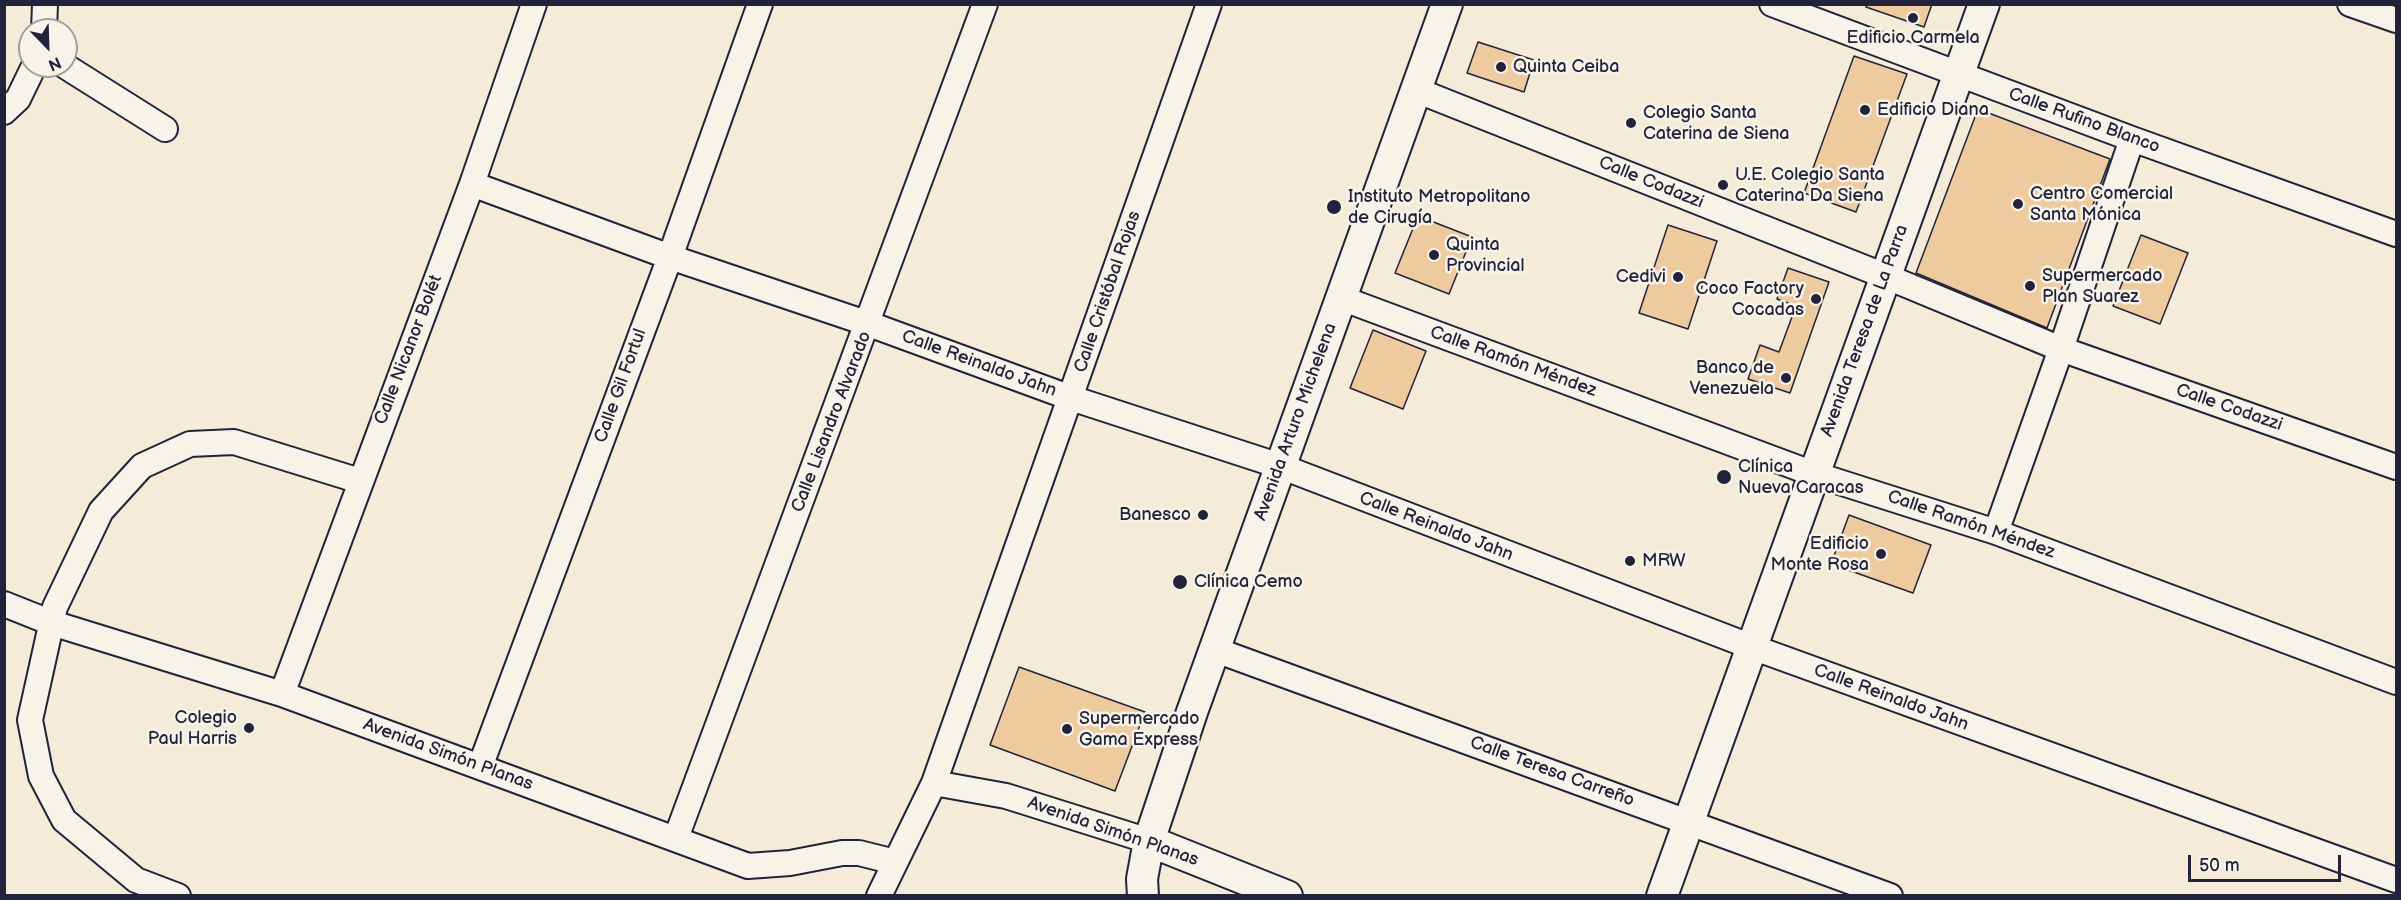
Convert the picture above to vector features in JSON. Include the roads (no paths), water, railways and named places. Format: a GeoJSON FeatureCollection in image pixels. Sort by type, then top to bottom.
{"type":"FeatureCollection","features":[{"type":"Feature","properties":{"kind":"street","name":"Calle Nicanor Bolét"},"geometry":{"type":"LineString","coordinates":[[282,694],[472,184],[534,4]]}},
{"type":"Feature","properties":{"kind":"street","name":"Calle Gil Fortul"},"geometry":{"type":"LineString","coordinates":[[480,767],[670,257],[760,4]]}},
{"type":"Feature","properties":{"kind":"street","name":"Calle Lisandro Alvarado"},"geometry":{"type":"LineString","coordinates":[[676,838],[985,4]]}},
{"type":"Feature","properties":{"kind":"street","name":"Calle Cristóbal Rojas"},"geometry":{"type":"LineString","coordinates":[[879,896],[934,783],[1209,4]]}},
{"type":"Feature","properties":{"kind":"street","name":"Avenida Arturo Michelena"},"geometry":{"type":"LineString","coordinates":[[1143,896],[1142,879],[1149,841],[1213,649],[1448,4]]}},
{"type":"Feature","properties":{"kind":"street","name":"Calle Rufino Blanco"},"geometry":{"type":"LineString","coordinates":[[1772,4],[2132,139],[2397,234]]}},
{"type":"Feature","properties":{"kind":"street","name":"Avenida Teresa de La Parra"},"geometry":{"type":"LineString","coordinates":[[1662,896],[1984,4]]}},
{"type":"Feature","properties":{"kind":"street"},"geometry":{"type":"LineString","coordinates":[[2350,4],[2397,20]]}},
{"type":"Feature","properties":{"kind":"street"},"geometry":{"type":"LineString","coordinates":[[78,74],[165,129]]}},
{"type":"Feature","properties":{"kind":"street"},"geometry":{"type":"LineString","coordinates":[[4,112],[18,99],[28,78]]}},
{"type":"Feature","properties":{"kind":"street","name":"Calle Codazzi"},"geometry":{"type":"LineString","coordinates":[[1416,90],[1885,276],[2061,350],[2397,467]]}},
{"type":"Feature","properties":{"kind":"street"},"geometry":{"type":"LineString","coordinates":[[1996,532],[2061,350],[2132,139]]}},
{"type":"Feature","properties":{"kind":"street","name":"Calle Reinaldo Jahn"},"geometry":{"type":"LineString","coordinates":[[472,184],[670,257],[868,324],[1071,398],[1280,466],[1752,647],[2397,880]]}},
{"type":"Feature","properties":{"kind":"street","name":"Calle Ramón Méndez"},"geometry":{"type":"LineString","coordinates":[[1341,298],[1814,474],[1996,532],[2397,682]]}},
{"type":"Feature","properties":{"kind":"street"},"geometry":{"type":"LineString","coordinates":[[178,896],[136,880],[64,820],[41,776],[30,720],[55,608],[101,512],[142,466],[190,444],[234,442],[360,481]]}},
{"type":"Feature","properties":{"kind":"street","name":"Avenida Simón Planas"},"geometry":{"type":"LineString","coordinates":[[4,604],[52,622],[282,694],[747,866],[790,863],[842,853],[859,853],[895,862]]}},
{"type":"Feature","properties":{"kind":"street","name":"Calle Teresa Carreño"},"geometry":{"type":"LineString","coordinates":[[1213,649],[1890,896]]}},
{"type":"Feature","properties":{"kind":"street","name":"Avenida Simón Planas"},"geometry":{"type":"LineString","coordinates":[[934,783],[1006,796],[1149,841],[1287,896]]}},
{"type":"Feature","properties":{"kind":"place","name":"Edificio Carmela"},"geometry":{"type":"Point","coordinates":[1913,18]}},
{"type":"Feature","properties":{"kind":"place","name":"Quinta Ceiba"},"geometry":{"type":"Point","coordinates":[1501,67]}},
{"type":"Feature","properties":{"kind":"place","name":"Edificio Diana"},"geometry":{"type":"Point","coordinates":[1865,110]}},
{"type":"Feature","properties":{"kind":"place","name":"Colegio Santa Caterina de Siena"},"geometry":{"type":"Point","coordinates":[1631,123]}},
{"type":"Feature","properties":{"kind":"place","name":"U.E. Colegio Santa Caterina Da Siena"},"geometry":{"type":"Point","coordinates":[1723,185]}},
{"type":"Feature","properties":{"kind":"place","name":"Centro Comercial Santa Mónica"},"geometry":{"type":"Point","coordinates":[2018,204]}},
{"type":"Feature","properties":{"kind":"place","name":"Instituto Metropolitano de Cirugía"},"geometry":{"type":"Point","coordinates":[1334,207]}},
{"type":"Feature","properties":{"kind":"place","name":"Quinta Provincial"},"geometry":{"type":"Point","coordinates":[1434,255]}},
{"type":"Feature","properties":{"kind":"place","name":"Cedivi"},"geometry":{"type":"Point","coordinates":[1678,277]}},
{"type":"Feature","properties":{"kind":"place","name":"Supermercado Plan Suarez"},"geometry":{"type":"Point","coordinates":[2030,286]}},
{"type":"Feature","properties":{"kind":"place","name":"Coco Factory Cocadas"},"geometry":{"type":"Point","coordinates":[1816,299]}},
{"type":"Feature","properties":{"kind":"place","name":"Banco de Venezuela"},"geometry":{"type":"Point","coordinates":[1786,378]}},
{"type":"Feature","properties":{"kind":"place","name":"Clínica Nueva Caracas"},"geometry":{"type":"Point","coordinates":[1724,477]}},
{"type":"Feature","properties":{"kind":"place","name":"Banesco"},"geometry":{"type":"Point","coordinates":[1203,515]}},
{"type":"Feature","properties":{"kind":"place","name":"Edificio Monte Rosa"},"geometry":{"type":"Point","coordinates":[1881,554]}},
{"type":"Feature","properties":{"kind":"place","name":"MRW"},"geometry":{"type":"Point","coordinates":[1630,561]}},
{"type":"Feature","properties":{"kind":"place","name":"Clínica Cemo"},"geometry":{"type":"Point","coordinates":[1180,582]}},
{"type":"Feature","properties":{"kind":"place","name":"Colegio Paul Harris"},"geometry":{"type":"Point","coordinates":[249,728]}},
{"type":"Feature","properties":{"kind":"place","name":"Supermercado Gama Express"},"geometry":{"type":"Point","coordinates":[1067,729]}}]}
